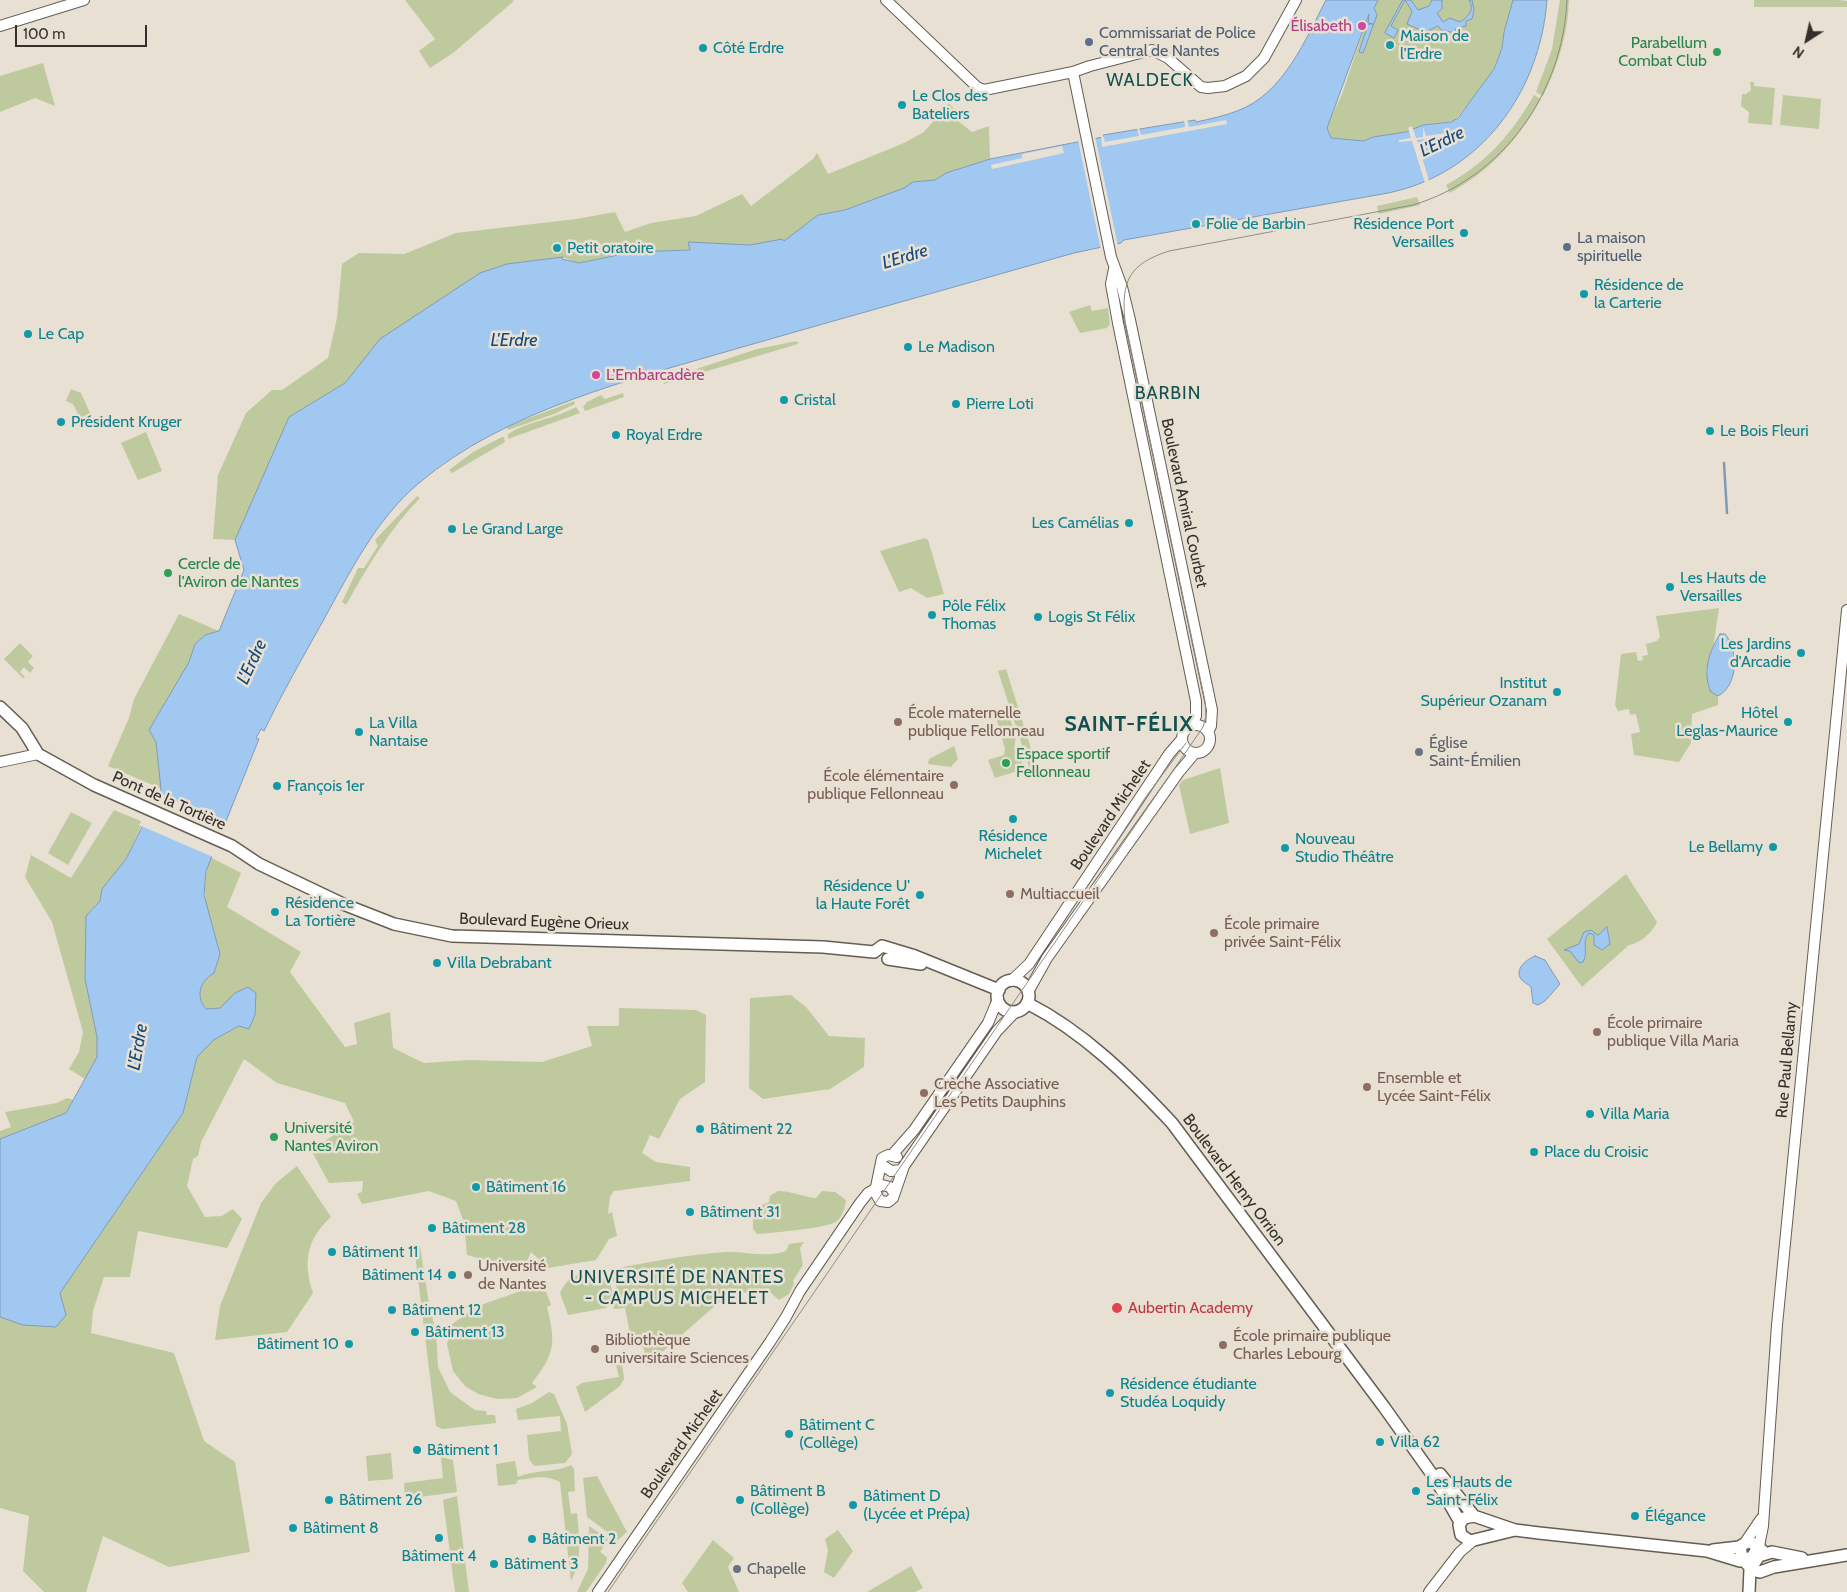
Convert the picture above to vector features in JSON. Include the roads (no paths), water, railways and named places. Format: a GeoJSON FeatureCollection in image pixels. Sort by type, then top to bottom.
{"type":"FeatureCollection","features":[{"type":"Feature","properties":{"kind":"main road"},"geometry":{"type":"LineString","coordinates":[[0,706],[22,728],[38,754]]}},
{"type":"Feature","properties":{"kind":"main road","name":"Pont de la Tortière"},"geometry":{"type":"LineString","coordinates":[[38,754],[94,785],[229,845]]}},
{"type":"Feature","properties":{"kind":"main road","name":"Boulevard Eugène Orieux"},"geometry":{"type":"LineString","coordinates":[[229,845],[259,864],[342,904],[386,922],[452,936],[823,947],[874,952],[880,946],[888,954],[915,956],[998,994]]}},
{"type":"Feature","properties":{"kind":"main road"},"geometry":{"type":"LineString","coordinates":[[1011,981],[1023,984],[1028,998],[1022,1009],[1015,1012],[1004,1010],[998,994],[1003,984],[1011,981]]}},
{"type":"Feature","properties":{"kind":"main road","name":"Boulevard Henry Orrion"},"geometry":{"type":"LineString","coordinates":[[1028,998],[1087,1042],[1136,1084],[1172,1123],[1384,1407],[1436,1480],[1460,1522]]}},
{"type":"Feature","properties":{"kind":"main road","name":"Boulevard Henry Orrion"},"geometry":{"type":"LineString","coordinates":[[1384,1407],[1406,1429],[1477,1517]]}},
{"type":"Feature","properties":{"kind":"main road"},"geometry":{"type":"LineString","coordinates":[[1515,1530],[1467,1540],[1461,1535],[1460,1522],[1467,1516],[1477,1517],[1515,1530],[1707,1551],[1765,1571],[1811,1560],[1847,1555]]}},
{"type":"Feature","properties":{"kind":"main road"},"geometry":{"type":"LineString","coordinates":[[1477,1517],[1484,1529],[1477,1539]]}},
{"type":"Feature","properties":{"kind":"main road"},"geometry":{"type":"LineString","coordinates":[[1744,1544],[1740,1552],[1747,1564],[1749,1592]]}},
{"type":"Feature","properties":{"kind":"main road"},"geometry":{"type":"LineString","coordinates":[[1707,1551],[1744,1544],[1762,1550],[1811,1560]]}},
{"type":"Feature","properties":{"kind":"main road"},"geometry":{"type":"LineString","coordinates":[[1747,1564],[1756,1558],[1762,1550]]}},
{"type":"Feature","properties":{"kind":"main road"},"geometry":{"type":"LineString","coordinates":[[1754,1592],[1769,1564],[1762,1550]]}},
{"type":"Feature","properties":{"kind":"street"},"geometry":{"type":"LineString","coordinates":[[0,26],[84,0]]}},
{"type":"Feature","properties":{"kind":"street"},"geometry":{"type":"LineString","coordinates":[[886,0],[969,79],[981,89],[987,90],[1073,72],[1152,50],[1168,58],[1194,83],[1208,88],[1217,88],[1246,76],[1270,50],[1296,0]]}},
{"type":"Feature","properties":{"kind":"street"},"geometry":{"type":"LineString","coordinates":[[1073,72],[1114,269]]}},
{"type":"Feature","properties":{"kind":"street","name":"Boulevard Amiral Courbet"},"geometry":{"type":"LineString","coordinates":[[1114,269],[1111,284],[1118,323],[1196,701],[1196,716],[1191,726]]}},
{"type":"Feature","properties":{"kind":"street","name":"Boulevard Amiral Courbet"},"geometry":{"type":"LineString","coordinates":[[1114,269],[1124,292],[1212,710],[1211,726],[1208,732]]}},
{"type":"Feature","properties":{"kind":"street","name":"Rue Paul Bellamy"},"geometry":{"type":"LineString","coordinates":[[1762,1550],[1777,1325],[1806,1018],[1830,801],[1847,610]]}},
{"type":"Feature","properties":{"kind":"street"},"geometry":{"type":"LineString","coordinates":[[1191,726],[1200,726],[1208,732],[1210,741],[1208,746],[1201,752],[1195,753],[1186,748],[1182,739],[1185,732],[1191,726]]}},
{"type":"Feature","properties":{"kind":"street","name":"Boulevard Michelet"},"geometry":{"type":"LineString","coordinates":[[1011,981],[1029,964],[1169,754],[1182,739]]}},
{"type":"Feature","properties":{"kind":"street","name":"Boulevard Michelet"},"geometry":{"type":"LineString","coordinates":[[1028,998],[1047,958],[1179,772],[1195,753]]}},
{"type":"Feature","properties":{"kind":"street"},"geometry":{"type":"LineString","coordinates":[[0,762],[38,754]]}},
{"type":"Feature","properties":{"kind":"street"},"geometry":{"type":"LineString","coordinates":[[998,994],[988,1023],[914,1130],[892,1155],[882,1158],[882,1165],[875,1188],[878,1198],[884,1202],[891,1200],[903,1168],[997,1031],[1015,1012]]}},
{"type":"Feature","properties":{"kind":"street"},"geometry":{"type":"LineString","coordinates":[[892,1155],[899,1158],[903,1168]]}},
{"type":"Feature","properties":{"kind":"street"},"geometry":{"type":"LineString","coordinates":[[882,1165],[891,1171],[903,1168]]}},
{"type":"Feature","properties":{"kind":"street"},"geometry":{"type":"LineString","coordinates":[[875,1188],[887,1186],[894,1193]]}},
{"type":"Feature","properties":{"kind":"street","name":"Boulevard Michelet"},"geometry":{"type":"LineString","coordinates":[[598,1592],[781,1326],[800,1291],[860,1202],[875,1188]]}},
{"type":"Feature","properties":{"kind":"street","name":"Rue Paul Bellamy"},"geometry":{"type":"LineString","coordinates":[[1744,1544],[1758,1525],[1763,1513]]}},
{"type":"Feature","properties":{"kind":"street"},"geometry":{"type":"LineString","coordinates":[[1445,1570],[1461,1535]]}},
{"type":"Feature","properties":{"kind":"street"},"geometry":{"type":"LineString","coordinates":[[1429,1592],[1445,1570],[1477,1539]]}},
{"type":"Feature","properties":{"kind":"water","name":"L'Erdre"},"geometry":{"type":"Polygon","coordinates":[[[1326,0],[1378,0],[1374,8],[1377,15],[1363,53],[1359,52],[1368,24],[1373,24],[1368,23],[1369,14],[1327,128],[1331,138],[1364,141],[1373,137],[1406,132],[1423,125],[1451,122],[1458,118],[1494,69],[1502,48],[1504,32],[1513,0],[1547,0],[1542,34],[1532,66],[1518,96],[1500,124],[1477,148],[1451,168],[1421,183],[1388,193],[1124,240],[1121,243],[1074,253],[656,372],[571,400],[530,416],[490,435],[453,458],[419,483],[404,497],[365,547],[293,675],[264,731],[261,729],[256,738],[259,739],[206,871],[204,895],[220,954],[214,973],[202,984],[201,999],[206,1009],[220,1008],[235,993],[248,987],[256,993],[255,1015],[249,1029],[239,1026],[215,1039],[197,1057],[183,1113],[60,1293],[66,1315],[56,1327],[23,1325],[0,1317],[0,1139],[66,1113],[97,1057],[97,1037],[85,979],[86,916],[100,901],[102,889],[126,859],[161,789],[156,742],[149,730],[189,662],[195,644],[205,635],[219,631],[244,570],[235,540],[289,417],[345,383],[380,339],[480,273],[507,264],[563,257],[562,259],[579,263],[633,252],[690,250],[688,242],[750,245],[782,239],[784,241],[818,215],[845,210],[904,188],[913,182],[935,180],[946,173],[990,159],[1103,137],[1103,135],[1195,120],[1196,122],[1237,111],[1253,103],[1268,92],[1281,78],[1292,63],[1326,0]]]}},
{"type":"Feature","properties":{"kind":"water"},"geometry":{"type":"Polygon","coordinates":[[[1403,0],[1405,0],[1391,26],[1398,30],[1394,38],[1385,33],[1403,0]]]}},
{"type":"Feature","properties":{"kind":"water"},"geometry":{"type":"Polygon","coordinates":[[[1405,0],[1411,0],[1418,10],[1429,6],[1432,0],[1442,0],[1442,9],[1437,13],[1443,22],[1450,18],[1460,22],[1466,18],[1471,10],[1469,0],[1472,0],[1474,10],[1472,19],[1466,21],[1466,26],[1456,28],[1455,33],[1441,30],[1438,26],[1425,32],[1407,24],[1412,11],[1405,0]]]}},
{"type":"Feature","properties":{"kind":"water"},"geometry":{"type":"Polygon","coordinates":[[[1720,634],[1725,634],[1730,641],[1733,649],[1734,667],[1730,684],[1718,696],[1711,692],[1708,685],[1707,670],[1710,655],[1720,634]]]}},
{"type":"Feature","properties":{"kind":"water"},"geometry":{"type":"Polygon","coordinates":[[[1607,927],[1610,944],[1602,950],[1594,945],[1594,935],[1589,933],[1586,939],[1583,962],[1579,963],[1570,951],[1564,950],[1579,944],[1584,932],[1591,930],[1598,935],[1607,927]]]}},
{"type":"Feature","properties":{"kind":"water"},"geometry":{"type":"Polygon","coordinates":[[[1535,956],[1545,960],[1560,984],[1545,1001],[1538,1005],[1533,1003],[1531,987],[1519,975],[1522,965],[1528,959],[1535,956]]]}},
{"type":"Feature","properties":{"kind":"waterway"},"geometry":{"type":"LineString","coordinates":[[1724,463],[1727,513]]}},
{"type":"Feature","properties":{"kind":"tram line"},"geometry":{"type":"LineString","coordinates":[[608,1592],[1203,727],[1206,716],[1205,701],[1125,321],[1125,295],[1130,276],[1136,268],[1145,262],[1169,251],[1413,205],[1445,192],[1474,175],[1500,153],[1522,127],[1540,99],[1554,67],[1563,34],[1567,0]]}},
{"type":"Feature","properties":{"kind":"tram line"},"geometry":{"type":"LineString","coordinates":[[1106,858],[1145,798],[1186,743]]}},
{"type":"Feature","properties":{"kind":"place","name":"Élisabeth"},"geometry":{"type":"Point","coordinates":[1362,26]}},
{"type":"Feature","properties":{"kind":"place","name":"Commissariat de Police Central de Nantes"},"geometry":{"type":"Point","coordinates":[1089,42]}},
{"type":"Feature","properties":{"kind":"place","name":"Maison de l'Erdre"},"geometry":{"type":"Point","coordinates":[1390,45]}},
{"type":"Feature","properties":{"kind":"place","name":"Côté Erdre"},"geometry":{"type":"Point","coordinates":[703,48]}},
{"type":"Feature","properties":{"kind":"place","name":"Parabellum Combat Club"},"geometry":{"type":"Point","coordinates":[1717,52]}},
{"type":"Feature","properties":{"kind":"place","name":"Le Clos des Bateliers"},"geometry":{"type":"Point","coordinates":[902,105]}},
{"type":"Feature","properties":{"kind":"place","name":"Folie de Barbin"},"geometry":{"type":"Point","coordinates":[1196,224]}},
{"type":"Feature","properties":{"kind":"place","name":"Résidence Port Versailles"},"geometry":{"type":"Point","coordinates":[1464,233]}},
{"type":"Feature","properties":{"kind":"place","name":"La maison spirituelle"},"geometry":{"type":"Point","coordinates":[1567,247]}},
{"type":"Feature","properties":{"kind":"place","name":"Petit oratoire"},"geometry":{"type":"Point","coordinates":[557,248]}},
{"type":"Feature","properties":{"kind":"place","name":"Résidence de la Carterie"},"geometry":{"type":"Point","coordinates":[1584,294]}},
{"type":"Feature","properties":{"kind":"place","name":"Le Cap"},"geometry":{"type":"Point","coordinates":[28,334]}},
{"type":"Feature","properties":{"kind":"place","name":"Le Madison"},"geometry":{"type":"Point","coordinates":[908,347]}},
{"type":"Feature","properties":{"kind":"place","name":"L'Embarcadère"},"geometry":{"type":"Point","coordinates":[596,375]}},
{"type":"Feature","properties":{"kind":"place","name":"Cristal"},"geometry":{"type":"Point","coordinates":[784,400]}},
{"type":"Feature","properties":{"kind":"place","name":"Pierre Loti"},"geometry":{"type":"Point","coordinates":[956,404]}},
{"type":"Feature","properties":{"kind":"place","name":"Président Kruger"},"geometry":{"type":"Point","coordinates":[61,422]}},
{"type":"Feature","properties":{"kind":"place","name":"Le Bois Fleuri"},"geometry":{"type":"Point","coordinates":[1710,431]}},
{"type":"Feature","properties":{"kind":"place","name":"Royal Erdre"},"geometry":{"type":"Point","coordinates":[616,435]}},
{"type":"Feature","properties":{"kind":"place","name":"Les Camélias"},"geometry":{"type":"Point","coordinates":[1129,523]}},
{"type":"Feature","properties":{"kind":"place","name":"Le Grand Large"},"geometry":{"type":"Point","coordinates":[452,529]}},
{"type":"Feature","properties":{"kind":"place","name":"Cercle de l'Aviron de Nantes"},"geometry":{"type":"Point","coordinates":[168,573]}},
{"type":"Feature","properties":{"kind":"place","name":"Les Hauts de Versailles"},"geometry":{"type":"Point","coordinates":[1670,587]}},
{"type":"Feature","properties":{"kind":"place","name":"Pôle Félix Thomas"},"geometry":{"type":"Point","coordinates":[932,615]}},
{"type":"Feature","properties":{"kind":"place","name":"Logis St Félix"},"geometry":{"type":"Point","coordinates":[1038,617]}},
{"type":"Feature","properties":{"kind":"place","name":"Les Jardins d'Arcadie"},"geometry":{"type":"Point","coordinates":[1801,653]}},
{"type":"Feature","properties":{"kind":"place","name":"Institut Supérieur Ozanam"},"geometry":{"type":"Point","coordinates":[1557,692]}},
{"type":"Feature","properties":{"kind":"place","name":"École maternelle publique Fellonneau"},"geometry":{"type":"Point","coordinates":[898,722]}},
{"type":"Feature","properties":{"kind":"place","name":"Hôtel Leglas-Maurice"},"geometry":{"type":"Point","coordinates":[1788,722]}},
{"type":"Feature","properties":{"kind":"place","name":"La Villa Nantaise"},"geometry":{"type":"Point","coordinates":[359,732]}},
{"type":"Feature","properties":{"kind":"place","name":"Église Saint-Émilien"},"geometry":{"type":"Point","coordinates":[1419,752]}},
{"type":"Feature","properties":{"kind":"place","name":"Espace sportif Fellonneau"},"geometry":{"type":"Point","coordinates":[1006,763]}},
{"type":"Feature","properties":{"kind":"place","name":"École élémentaire publique Fellonneau"},"geometry":{"type":"Point","coordinates":[954,785]}},
{"type":"Feature","properties":{"kind":"place","name":"François 1er"},"geometry":{"type":"Point","coordinates":[277,786]}},
{"type":"Feature","properties":{"kind":"place","name":"Résidence Michelet"},"geometry":{"type":"Point","coordinates":[1013,819]}},
{"type":"Feature","properties":{"kind":"place","name":"Le Bellamy"},"geometry":{"type":"Point","coordinates":[1773,847]}},
{"type":"Feature","properties":{"kind":"place","name":"Nouveau Studio Théâtre"},"geometry":{"type":"Point","coordinates":[1285,848]}},
{"type":"Feature","properties":{"kind":"place","name":"Multiaccueil"},"geometry":{"type":"Point","coordinates":[1010,894]}},
{"type":"Feature","properties":{"kind":"place","name":"Résidence U' la Haute Forêt"},"geometry":{"type":"Point","coordinates":[920,895]}},
{"type":"Feature","properties":{"kind":"place","name":"Résidence La Tortière"},"geometry":{"type":"Point","coordinates":[275,912]}},
{"type":"Feature","properties":{"kind":"place","name":"École primaire privée Saint-Félix"},"geometry":{"type":"Point","coordinates":[1214,933]}},
{"type":"Feature","properties":{"kind":"place","name":"Villa Debrabant"},"geometry":{"type":"Point","coordinates":[437,963]}},
{"type":"Feature","properties":{"kind":"place","name":"École primaire publique Villa Maria"},"geometry":{"type":"Point","coordinates":[1597,1032]}},
{"type":"Feature","properties":{"kind":"place","name":"Ensemble et Lycée Saint-Félix"},"geometry":{"type":"Point","coordinates":[1367,1087]}},
{"type":"Feature","properties":{"kind":"place","name":"Crèche Associative Les Petits Dauphins"},"geometry":{"type":"Point","coordinates":[924,1093]}},
{"type":"Feature","properties":{"kind":"place","name":"Villa Maria"},"geometry":{"type":"Point","coordinates":[1590,1114]}},
{"type":"Feature","properties":{"kind":"place","name":"Bâtiment 22"},"geometry":{"type":"Point","coordinates":[700,1129]}},
{"type":"Feature","properties":{"kind":"place","name":"Université Nantes Aviron"},"geometry":{"type":"Point","coordinates":[274,1137]}},
{"type":"Feature","properties":{"kind":"place","name":"Place du Croisic"},"geometry":{"type":"Point","coordinates":[1534,1152]}},
{"type":"Feature","properties":{"kind":"place","name":"Bâtiment 16"},"geometry":{"type":"Point","coordinates":[476,1187]}},
{"type":"Feature","properties":{"kind":"place","name":"Bâtiment 31"},"geometry":{"type":"Point","coordinates":[690,1212]}},
{"type":"Feature","properties":{"kind":"place","name":"Bâtiment 28"},"geometry":{"type":"Point","coordinates":[432,1228]}},
{"type":"Feature","properties":{"kind":"place","name":"Bâtiment 11"},"geometry":{"type":"Point","coordinates":[332,1252]}},
{"type":"Feature","properties":{"kind":"place","name":"Bâtiment 14"},"geometry":{"type":"Point","coordinates":[452,1275]}},
{"type":"Feature","properties":{"kind":"place","name":"Université de Nantes"},"geometry":{"type":"Point","coordinates":[468,1275]}},
{"type":"Feature","properties":{"kind":"place","name":"Aubertin Academy"},"geometry":{"type":"Point","coordinates":[1117,1308]}},
{"type":"Feature","properties":{"kind":"place","name":"Bâtiment 12"},"geometry":{"type":"Point","coordinates":[392,1310]}},
{"type":"Feature","properties":{"kind":"place","name":"Bâtiment 13"},"geometry":{"type":"Point","coordinates":[415,1332]}},
{"type":"Feature","properties":{"kind":"place","name":"Bâtiment 10"},"geometry":{"type":"Point","coordinates":[349,1344]}},
{"type":"Feature","properties":{"kind":"place","name":"École primaire publique Charles Lebourg"},"geometry":{"type":"Point","coordinates":[1223,1345]}},
{"type":"Feature","properties":{"kind":"place","name":"Bibliothèque universitaire Sciences"},"geometry":{"type":"Point","coordinates":[595,1349]}},
{"type":"Feature","properties":{"kind":"place","name":"Résidence étudiante Studéa Loquidy"},"geometry":{"type":"Point","coordinates":[1110,1393]}},
{"type":"Feature","properties":{"kind":"place","name":"Bâtiment C (Collège)"},"geometry":{"type":"Point","coordinates":[789,1434]}},
{"type":"Feature","properties":{"kind":"place","name":"Villa 62"},"geometry":{"type":"Point","coordinates":[1380,1442]}},
{"type":"Feature","properties":{"kind":"place","name":"Bâtiment 1"},"geometry":{"type":"Point","coordinates":[417,1450]}},
{"type":"Feature","properties":{"kind":"place","name":"Les Hauts de Saint-Félix"},"geometry":{"type":"Point","coordinates":[1416,1491]}},
{"type":"Feature","properties":{"kind":"place","name":"Bâtiment 26"},"geometry":{"type":"Point","coordinates":[329,1500]}},
{"type":"Feature","properties":{"kind":"place","name":"Bâtiment B (Collège)"},"geometry":{"type":"Point","coordinates":[740,1500]}},
{"type":"Feature","properties":{"kind":"place","name":"Bâtiment D (Lycée et Prépa)"},"geometry":{"type":"Point","coordinates":[853,1505]}},
{"type":"Feature","properties":{"kind":"place","name":"Élégance"},"geometry":{"type":"Point","coordinates":[1635,1516]}},
{"type":"Feature","properties":{"kind":"place","name":"Bâtiment 8"},"geometry":{"type":"Point","coordinates":[293,1528]}},
{"type":"Feature","properties":{"kind":"place","name":"Bâtiment 4"},"geometry":{"type":"Point","coordinates":[439,1538]}},
{"type":"Feature","properties":{"kind":"place","name":"Bâtiment 2"},"geometry":{"type":"Point","coordinates":[532,1539]}},
{"type":"Feature","properties":{"kind":"place","name":"Bâtiment 3"},"geometry":{"type":"Point","coordinates":[494,1564]}},
{"type":"Feature","properties":{"kind":"place","name":"Chapelle"},"geometry":{"type":"Point","coordinates":[737,1569]}},
{"type":"Feature","properties":{"kind":"district","name":"WALDECK"},"geometry":{"type":"Point","coordinates":[1150,81]}},
{"type":"Feature","properties":{"kind":"district","name":"BARBIN"},"geometry":{"type":"Point","coordinates":[1168,394]}},
{"type":"Feature","properties":{"kind":"district","name":"SAINT-FÉLIX"},"geometry":{"type":"Point","coordinates":[1129,725]}},
{"type":"Feature","properties":{"kind":"district","name":"UNIVERSITÉ DE NANTES - CAMPUS MICHELET"},"geometry":{"type":"Point","coordinates":[677,1288]}}]}
